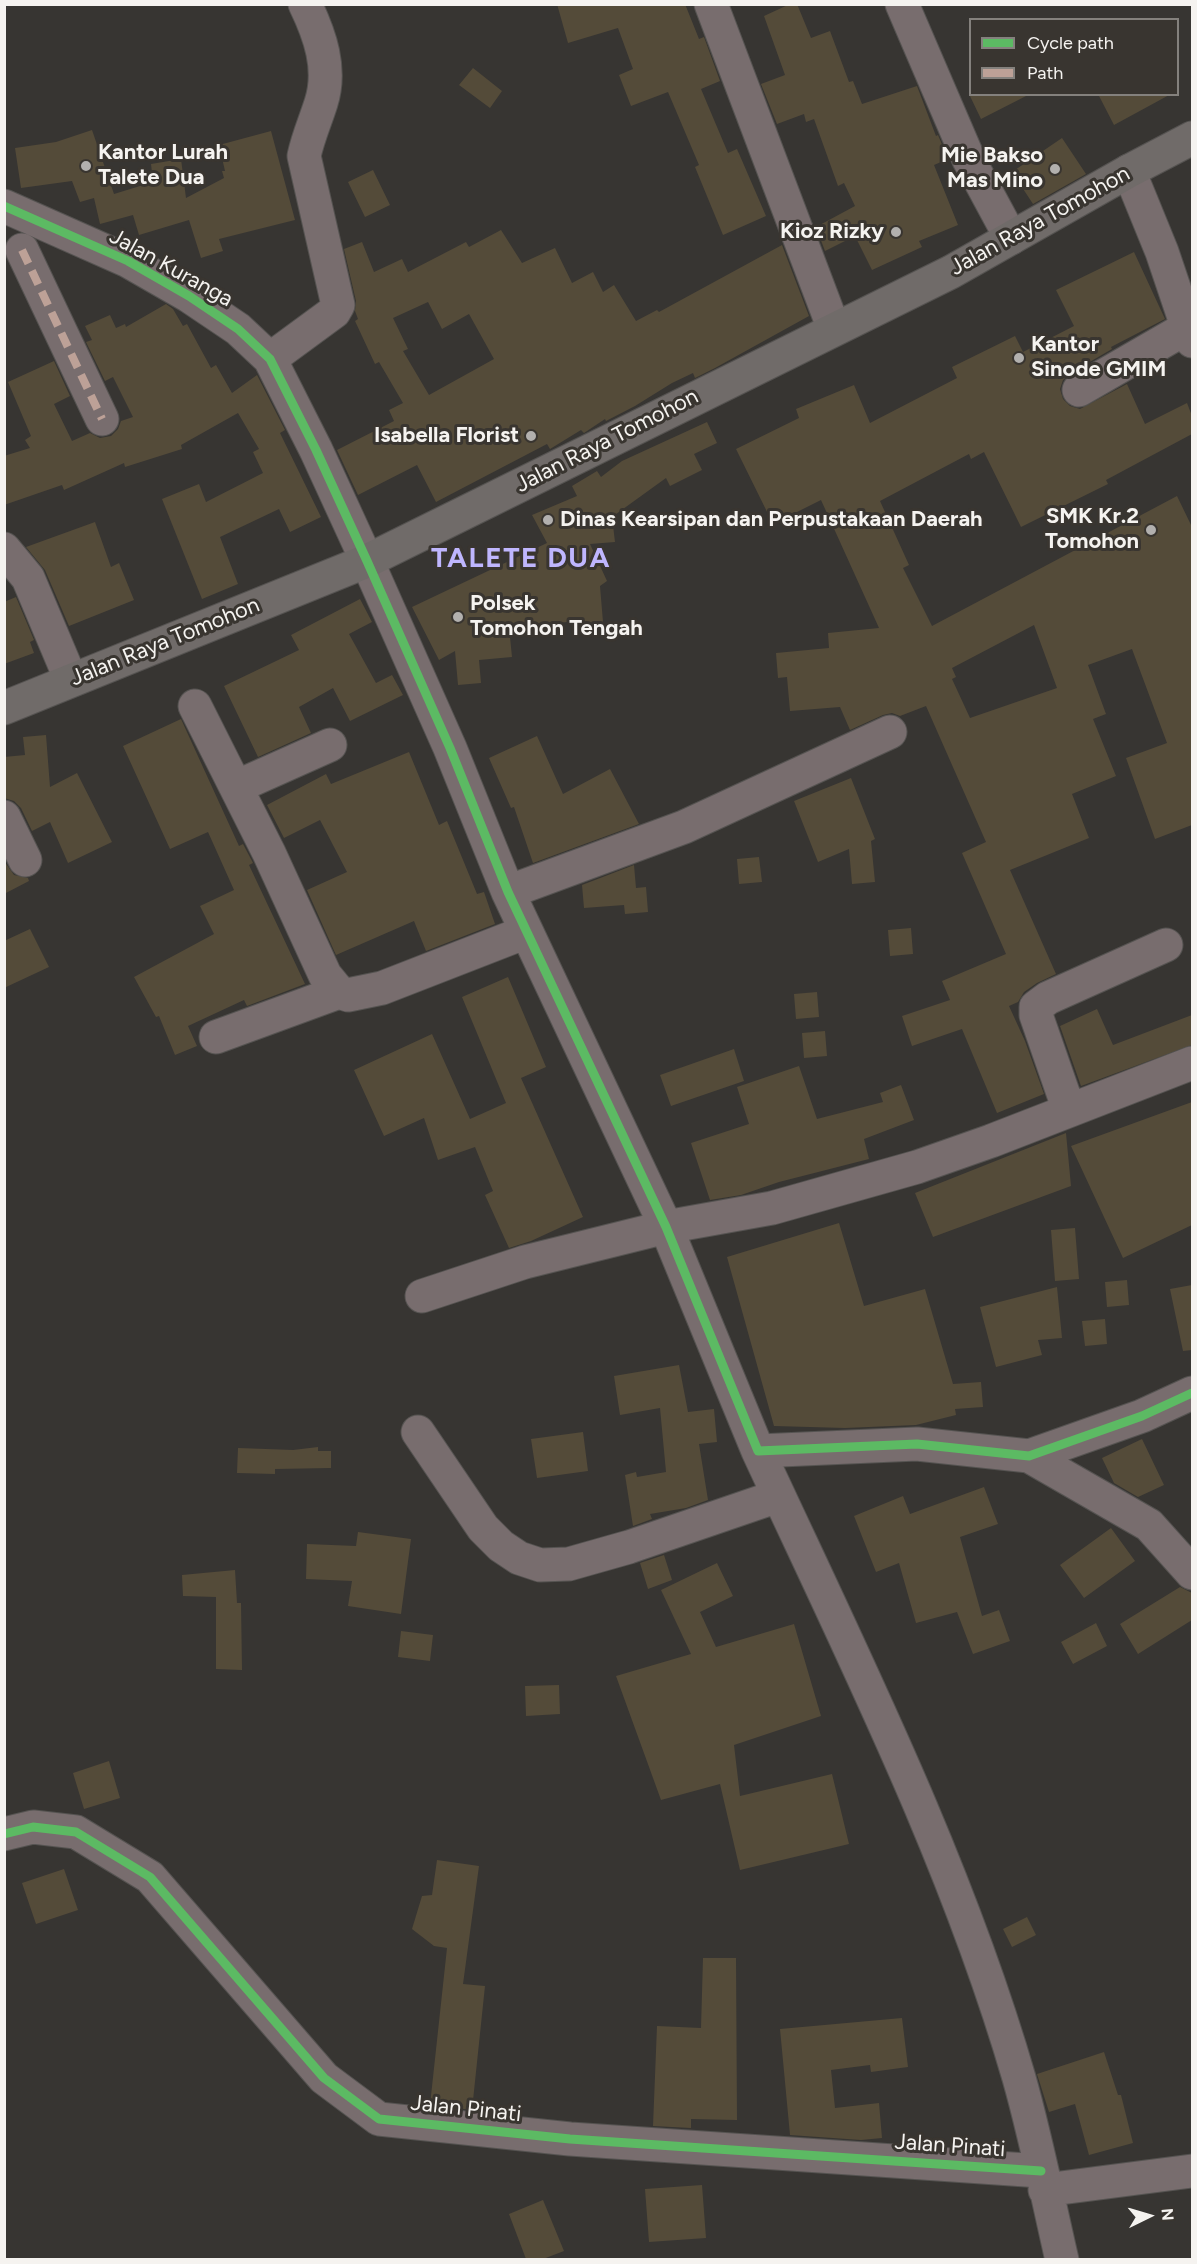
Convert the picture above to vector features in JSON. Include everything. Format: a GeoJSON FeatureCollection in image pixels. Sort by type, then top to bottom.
{"type":"FeatureCollection","features":[{"type":"Feature","properties":{"kind":"highway","name":"Jalan Raya Tomohon"},"geometry":{"type":"LineString","coordinates":[[4,708],[367,561],[951,272],[1192,138]]}},
{"type":"Feature","properties":{"kind":"street"},"geometry":{"type":"LineString","coordinates":[[270,359],[334,312],[338,306],[304,156],[308,134],[322,101],[325,61],[317,29],[305,4]]}},
{"type":"Feature","properties":{"kind":"street"},"geometry":{"type":"LineString","coordinates":[[711,4],[834,328]]}},
{"type":"Feature","properties":{"kind":"street"},"geometry":{"type":"LineString","coordinates":[[902,4],[969,160],[1011,238]]}},
{"type":"Feature","properties":{"kind":"street"},"geometry":{"type":"LineString","coordinates":[[1079,390],[1190,334],[1162,252],[1129,171]]}},
{"type":"Feature","properties":{"kind":"street","name":"Jalan Kuranga"},"geometry":{"type":"LineString","coordinates":[[4,206],[128,261],[189,296],[238,329],[270,359],[316,450],[367,561],[450,748],[508,892],[666,1227],[758,1451],[910,1783],[974,1946],[1019,2079],[1062,2259]]}},
{"type":"Feature","properties":{"kind":"street"},"geometry":{"type":"LineString","coordinates":[[47,226],[13,255],[102,419]]}},
{"type":"Feature","properties":{"kind":"street"},"geometry":{"type":"LineString","coordinates":[[4,549],[28,578],[71,680]]}},
{"type":"Feature","properties":{"kind":"street"},"geometry":{"type":"LineString","coordinates":[[195,705],[325,975],[339,992],[348,995],[382,988],[526,932]]}},
{"type":"Feature","properties":{"kind":"street"},"geometry":{"type":"LineString","coordinates":[[508,892],[684,827],[891,732]]}},
{"type":"Feature","properties":{"kind":"street"},"geometry":{"type":"LineString","coordinates":[[236,787],[330,745]]}},
{"type":"Feature","properties":{"kind":"street"},"geometry":{"type":"LineString","coordinates":[[4,817],[25,860]]}},
{"type":"Feature","properties":{"kind":"street"},"geometry":{"type":"LineString","coordinates":[[1069,1110],[1036,1015],[1036,1007],[1048,998],[1166,945]]}},
{"type":"Feature","properties":{"kind":"street"},"geometry":{"type":"LineString","coordinates":[[216,1038],[339,992]]}},
{"type":"Feature","properties":{"kind":"street"},"geometry":{"type":"LineString","coordinates":[[422,1296],[525,1262],[666,1227],[772,1208],[917,1167],[991,1142],[1192,1063]]}},
{"type":"Feature","properties":{"kind":"street"},"geometry":{"type":"LineString","coordinates":[[1029,1456],[1142,1416],[1192,1394]]}},
{"type":"Feature","properties":{"kind":"street"},"geometry":{"type":"LineString","coordinates":[[418,1432],[483,1528],[501,1546],[519,1558],[540,1565],[569,1564],[629,1547],[778,1496]]}},
{"type":"Feature","properties":{"kind":"street"},"geometry":{"type":"LineString","coordinates":[[758,1451],[918,1444],[1029,1456],[1149,1525],[1192,1573]]}},
{"type":"Feature","properties":{"kind":"street","name":"Jalan Pinati"},"geometry":{"type":"LineString","coordinates":[[4,1834],[33,1827],[76,1832],[150,1877],[324,2078],[379,2119],[570,2139],[1043,2181],[1192,2171]]}},
{"type":"Feature","properties":{"kind":"building"},"geometry":{"type":"Polygon","coordinates":[[[557,4],[685,4],[699,39],[704,37],[720,81],[701,89],[728,153],[737,149],[766,216],[723,235],[695,167],[699,165],[668,92],[631,106],[619,75],[633,69],[618,28],[568,43],[557,4]]]}},
{"type":"Feature","properties":{"kind":"building"},"geometry":{"type":"Polygon","coordinates":[[[790,4],[797,4],[811,38],[830,31],[849,82],[853,81],[862,104],[917,86],[936,136],[938,135],[948,159],[934,165],[958,225],[919,241],[922,247],[872,270],[855,236],[825,251],[816,227],[855,206],[844,183],[838,186],[814,119],[806,122],[804,114],[777,124],[761,84],[785,75],[764,16],[790,4]]]}},
{"type":"Feature","properties":{"kind":"building"},"geometry":{"type":"Polygon","coordinates":[[[473,68],[502,91],[490,108],[459,85],[473,68]]]}},
{"type":"Feature","properties":{"kind":"building"},"geometry":{"type":"Polygon","coordinates":[[[970,96],[1026,96],[981,119],[970,96]]]}},
{"type":"Feature","properties":{"kind":"building"},"geometry":{"type":"Polygon","coordinates":[[[1099,96],[1167,96],[1114,125],[1099,96]]]}},
{"type":"Feature","properties":{"kind":"building"},"geometry":{"type":"Polygon","coordinates":[[[92,130],[114,194],[153,182],[151,164],[181,159],[186,198],[224,178],[222,171],[225,171],[219,145],[271,131],[295,220],[219,239],[223,251],[201,258],[189,220],[139,235],[133,215],[100,224],[94,198],[80,202],[72,181],[21,188],[15,148],[56,142],[92,130]]]}},
{"type":"Feature","properties":{"kind":"building"},"geometry":{"type":"Polygon","coordinates":[[[1062,138],[1086,174],[1033,204],[1012,172],[1062,138]]]}},
{"type":"Feature","properties":{"kind":"building"},"geometry":{"type":"Polygon","coordinates":[[[373,170],[390,205],[365,217],[348,182],[373,170]]]}},
{"type":"Feature","properties":{"kind":"building"},"geometry":{"type":"Polygon","coordinates":[[[501,230],[522,263],[555,248],[572,283],[593,272],[603,292],[614,285],[636,321],[657,310],[659,312],[782,245],[809,316],[695,378],[693,373],[672,383],[584,433],[581,430],[550,449],[547,444],[436,502],[417,465],[358,495],[337,450],[394,421],[389,410],[403,403],[379,362],[375,364],[355,321],[358,319],[355,311],[356,301],[344,249],[362,242],[374,272],[402,259],[408,272],[466,242],[469,247],[501,230]],[[428,302],[393,318],[408,349],[403,351],[429,395],[494,359],[469,314],[442,329],[428,302]]]}},
{"type":"Feature","properties":{"kind":"building"},"geometry":{"type":"Polygon","coordinates":[[[1134,252],[1165,319],[1111,347],[1112,349],[1069,374],[1063,380],[1060,389],[1063,399],[1070,406],[1080,409],[1127,384],[1145,424],[1187,403],[1192,416],[1192,434],[1106,480],[1108,484],[1021,527],[984,452],[971,459],[969,454],[880,501],[909,565],[903,568],[932,626],[1177,496],[1192,527],[1192,825],[1155,839],[1126,758],[1167,743],[1132,649],[1088,665],[1106,714],[1093,719],[1116,776],[1072,794],[1089,838],[1010,870],[1056,974],[1037,983],[1024,992],[1018,1002],[1009,1006],[1025,1041],[1044,1094],[997,1113],[962,1029],[912,1046],[902,1016],[950,1000],[942,981],[1006,954],[962,853],[986,842],[926,706],[900,716],[892,713],[883,715],[850,730],[840,707],[790,711],[787,677],[778,678],[776,653],[829,648],[828,633],[879,628],[821,500],[773,524],[736,449],[799,418],[796,409],[854,385],[870,423],[957,378],[952,367],[1015,336],[1023,352],[1074,326],[1056,290],[1134,252]],[[1034,625],[952,668],[956,677],[952,679],[970,718],[1057,688],[1034,625]]]}},
{"type":"Feature","properties":{"kind":"building"},"geometry":{"type":"Polygon","coordinates":[[[166,304],[173,309],[183,326],[187,324],[211,368],[216,365],[232,393],[257,375],[285,430],[280,433],[321,517],[290,532],[279,509],[220,537],[238,584],[202,599],[162,499],[199,484],[206,502],[263,473],[253,452],[259,449],[238,413],[181,445],[182,449],[125,467],[124,463],[64,490],[62,485],[4,505],[4,456],[30,448],[25,440],[31,436],[8,382],[54,361],[70,396],[54,404],[72,441],[90,433],[100,438],[111,436],[118,429],[121,421],[133,417],[113,377],[105,381],[86,342],[92,340],[85,326],[110,315],[116,328],[125,324],[126,327],[166,304]]]}},
{"type":"Feature","properties":{"kind":"building"},"geometry":{"type":"Polygon","coordinates":[[[707,422],[717,443],[694,454],[702,470],[670,486],[666,478],[612,517],[615,542],[590,544],[607,581],[600,586],[603,622],[580,624],[580,621],[509,627],[512,657],[479,660],[481,683],[458,685],[455,651],[439,660],[412,607],[547,543],[532,515],[577,496],[572,486],[597,471],[601,477],[622,461],[707,422]]]}},
{"type":"Feature","properties":{"kind":"building"},"geometry":{"type":"Polygon","coordinates":[[[95,522],[111,567],[119,563],[134,600],[69,626],[45,570],[26,547],[95,522]]]}},
{"type":"Feature","properties":{"kind":"building"},"geometry":{"type":"Polygon","coordinates":[[[16,597],[34,640],[30,642],[34,653],[4,664],[4,602],[16,597]]]}},
{"type":"Feature","properties":{"kind":"building"},"geometry":{"type":"Polygon","coordinates":[[[360,599],[372,622],[349,634],[376,683],[392,675],[403,695],[350,721],[333,688],[299,707],[311,733],[258,757],[224,686],[299,650],[291,635],[360,599]]]}},
{"type":"Feature","properties":{"kind":"building"},"geometry":{"type":"Polygon","coordinates":[[[181,719],[239,846],[243,844],[253,863],[249,865],[305,984],[247,1006],[244,1000],[188,1026],[197,1046],[175,1055],[159,1016],[156,1017],[134,977],[214,934],[200,906],[234,890],[208,832],[170,849],[123,746],[181,719]]]}},
{"type":"Feature","properties":{"kind":"building"},"geometry":{"type":"Polygon","coordinates":[[[46,735],[50,787],[77,773],[112,842],[68,863],[50,822],[32,831],[21,808],[14,801],[4,798],[4,757],[25,755],[23,737],[46,735]]]}},
{"type":"Feature","properties":{"kind":"building"},"geometry":{"type":"Polygon","coordinates":[[[537,736],[563,794],[610,769],[639,824],[533,863],[514,807],[511,808],[489,758],[537,736]]]}},
{"type":"Feature","properties":{"kind":"building"},"geometry":{"type":"Polygon","coordinates":[[[409,752],[439,825],[447,821],[477,894],[484,892],[495,924],[426,951],[414,921],[336,955],[307,890],[347,872],[320,820],[284,838],[267,805],[326,774],[331,784],[409,752]]]}},
{"type":"Feature","properties":{"kind":"building"},"geometry":{"type":"Polygon","coordinates":[[[851,778],[875,839],[871,841],[875,882],[852,884],[849,849],[818,862],[794,801],[851,778]]]}},
{"type":"Feature","properties":{"kind":"building"},"geometry":{"type":"Polygon","coordinates":[[[759,857],[762,882],[739,884],[737,859],[759,857]]]}},
{"type":"Feature","properties":{"kind":"building"},"geometry":{"type":"Polygon","coordinates":[[[4,861],[14,875],[28,878],[29,881],[4,894],[4,861]]]}},
{"type":"Feature","properties":{"kind":"building"},"geometry":{"type":"Polygon","coordinates":[[[634,865],[636,888],[646,887],[648,912],[625,914],[624,905],[584,908],[582,885],[634,865]]]}},
{"type":"Feature","properties":{"kind":"building"},"geometry":{"type":"Polygon","coordinates":[[[911,928],[913,954],[890,956],[888,930],[911,928]]]}},
{"type":"Feature","properties":{"kind":"building"},"geometry":{"type":"Polygon","coordinates":[[[30,929],[49,967],[4,988],[4,941],[30,929]]]}},
{"type":"Feature","properties":{"kind":"building"},"geometry":{"type":"Polygon","coordinates":[[[508,977],[546,1067],[521,1078],[583,1217],[531,1241],[509,1248],[485,1195],[493,1191],[475,1147],[438,1160],[424,1118],[384,1136],[354,1070],[432,1034],[470,1119],[506,1103],[462,997],[508,977]]]}},
{"type":"Feature","properties":{"kind":"building"},"geometry":{"type":"Polygon","coordinates":[[[817,992],[819,1017],[796,1019],[794,994],[817,992]]]}},
{"type":"Feature","properties":{"kind":"building"},"geometry":{"type":"Polygon","coordinates":[[[1097,1009],[1113,1045],[1192,1015],[1192,1045],[1081,1086],[1060,1026],[1097,1009]]]}},
{"type":"Feature","properties":{"kind":"building"},"geometry":{"type":"Polygon","coordinates":[[[825,1031],[827,1056],[804,1058],[802,1033],[825,1031]]]}},
{"type":"Feature","properties":{"kind":"building"},"geometry":{"type":"Polygon","coordinates":[[[734,1049],[744,1081],[671,1106],[660,1075],[734,1049]]]}},
{"type":"Feature","properties":{"kind":"building"},"geometry":{"type":"Polygon","coordinates":[[[799,1066],[817,1119],[883,1102],[880,1093],[901,1085],[914,1120],[864,1139],[869,1159],[779,1182],[741,1195],[710,1200],[691,1143],[749,1124],[737,1087],[799,1066]]]}},
{"type":"Feature","properties":{"kind":"building"},"geometry":{"type":"Polygon","coordinates":[[[1192,1102],[1192,1225],[1123,1258],[1071,1146],[1192,1102]]]}},
{"type":"Feature","properties":{"kind":"building"},"geometry":{"type":"Polygon","coordinates":[[[1066,1133],[1071,1186],[933,1237],[915,1193],[1066,1133]]]}},
{"type":"Feature","properties":{"kind":"building"},"geometry":{"type":"Polygon","coordinates":[[[839,1223],[864,1306],[925,1289],[953,1384],[981,1382],[983,1407],[955,1409],[956,1415],[916,1425],[845,1428],[774,1426],[727,1257],[839,1223]]]}},
{"type":"Feature","properties":{"kind":"building"},"geometry":{"type":"Polygon","coordinates":[[[1075,1228],[1079,1279],[1055,1281],[1051,1230],[1075,1228]]]}},
{"type":"Feature","properties":{"kind":"building"},"geometry":{"type":"Polygon","coordinates":[[[1127,1280],[1129,1305],[1107,1307],[1105,1282],[1127,1280]]]}},
{"type":"Feature","properties":{"kind":"building"},"geometry":{"type":"Polygon","coordinates":[[[1192,1285],[1192,1350],[1183,1351],[1170,1289],[1192,1285]]]}},
{"type":"Feature","properties":{"kind":"building"},"geometry":{"type":"Polygon","coordinates":[[[1057,1287],[1062,1338],[1038,1340],[1042,1355],[996,1367],[980,1307],[1057,1287]]]}},
{"type":"Feature","properties":{"kind":"building"},"geometry":{"type":"Polygon","coordinates":[[[1105,1319],[1107,1344],[1085,1346],[1082,1321],[1105,1319]]]}},
{"type":"Feature","properties":{"kind":"building"},"geometry":{"type":"Polygon","coordinates":[[[679,1365],[688,1412],[714,1409],[717,1442],[699,1444],[708,1500],[686,1508],[650,1514],[652,1519],[633,1526],[625,1475],[636,1472],[637,1477],[666,1472],[660,1408],[620,1415],[614,1376],[679,1365]]]}},
{"type":"Feature","properties":{"kind":"building"},"geometry":{"type":"Polygon","coordinates":[[[583,1432],[588,1471],[537,1478],[531,1439],[583,1432]]]}},
{"type":"Feature","properties":{"kind":"building"},"geometry":{"type":"Polygon","coordinates":[[[1142,1439],[1164,1485],[1138,1497],[1114,1483],[1102,1458],[1142,1439]]]}},
{"type":"Feature","properties":{"kind":"building"},"geometry":{"type":"Polygon","coordinates":[[[318,1447],[318,1451],[331,1451],[331,1468],[275,1469],[275,1474],[237,1473],[238,1448],[293,1450],[318,1447]]]}},
{"type":"Feature","properties":{"kind":"building"},"geometry":{"type":"Polygon","coordinates":[[[984,1487],[998,1524],[960,1537],[982,1616],[999,1610],[1010,1641],[973,1654],[957,1612],[916,1623],[899,1563],[876,1572],[854,1516],[903,1496],[910,1514],[984,1487]]]}},
{"type":"Feature","properties":{"kind":"building"},"geometry":{"type":"Polygon","coordinates":[[[1111,1528],[1135,1561],[1084,1598],[1060,1565],[1111,1528]]]}},
{"type":"Feature","properties":{"kind":"building"},"geometry":{"type":"Polygon","coordinates":[[[358,1532],[411,1539],[401,1614],[348,1606],[352,1581],[306,1579],[307,1544],[356,1546],[358,1532]]]}},
{"type":"Feature","properties":{"kind":"building"},"geometry":{"type":"Polygon","coordinates":[[[664,1555],[672,1580],[648,1589],[640,1563],[664,1555]]]}},
{"type":"Feature","properties":{"kind":"building"},"geometry":{"type":"Polygon","coordinates":[[[717,1563],[733,1596],[700,1612],[716,1647],[794,1624],[821,1716],[734,1745],[740,1796],[832,1774],[849,1844],[740,1870],[720,1784],[661,1800],[616,1676],[691,1654],[661,1590],[717,1563]]]}},
{"type":"Feature","properties":{"kind":"building"},"geometry":{"type":"Polygon","coordinates":[[[235,1570],[237,1603],[241,1603],[242,1670],[216,1669],[216,1597],[183,1596],[182,1575],[235,1570]]]}},
{"type":"Feature","properties":{"kind":"building"},"geometry":{"type":"Polygon","coordinates":[[[1180,1587],[1192,1593],[1192,1620],[1138,1654],[1120,1624],[1180,1587]]]}},
{"type":"Feature","properties":{"kind":"building"},"geometry":{"type":"Polygon","coordinates":[[[1096,1623],[1107,1646],[1073,1664],[1061,1642],[1096,1623]]]}},
{"type":"Feature","properties":{"kind":"building"},"geometry":{"type":"Polygon","coordinates":[[[401,1631],[433,1635],[430,1661],[398,1657],[401,1631]]]}},
{"type":"Feature","properties":{"kind":"building"},"geometry":{"type":"Polygon","coordinates":[[[559,1685],[560,1714],[526,1716],[525,1686],[559,1685]]]}},
{"type":"Feature","properties":{"kind":"building"},"geometry":{"type":"Polygon","coordinates":[[[109,1761],[120,1798],[84,1809],[73,1773],[109,1761]]]}},
{"type":"Feature","properties":{"kind":"building"},"geometry":{"type":"Polygon","coordinates":[[[437,1860],[479,1866],[463,1984],[485,1986],[472,2110],[430,2105],[447,1948],[434,1946],[412,1929],[422,1896],[432,1895],[437,1860]]]}},
{"type":"Feature","properties":{"kind":"building"},"geometry":{"type":"Polygon","coordinates":[[[64,1869],[78,1910],[36,1924],[22,1883],[64,1869]]]}},
{"type":"Feature","properties":{"kind":"building"},"geometry":{"type":"Polygon","coordinates":[[[1027,1917],[1036,1935],[1012,1947],[1003,1929],[1027,1917]]]}},
{"type":"Feature","properties":{"kind":"building"},"geometry":{"type":"Polygon","coordinates":[[[703,1958],[736,1958],[737,2120],[691,2119],[691,2128],[653,2126],[657,2026],[701,2028],[703,1958]]]}},
{"type":"Feature","properties":{"kind":"building"},"geometry":{"type":"Polygon","coordinates":[[[902,2018],[908,2067],[871,2072],[870,2065],[831,2070],[835,2108],[879,2103],[882,2138],[861,2140],[790,2135],[780,2029],[902,2018]]]}},
{"type":"Feature","properties":{"kind":"building"},"geometry":{"type":"Polygon","coordinates":[[[1104,2052],[1118,2095],[1121,2095],[1133,2143],[1089,2155],[1075,2104],[1049,2112],[1037,2074],[1104,2052]]]}},
{"type":"Feature","properties":{"kind":"building"},"geometry":{"type":"Polygon","coordinates":[[[702,2185],[706,2238],[649,2242],[645,2189],[702,2185]]]}},
{"type":"Feature","properties":{"kind":"building"},"geometry":{"type":"Polygon","coordinates":[[[543,2200],[564,2251],[543,2259],[526,2259],[509,2214],[543,2200]]]}},
{"type":"Feature","properties":{"kind":"marked path"},"geometry":{"type":"LineString","coordinates":[[22,250],[102,419]]}},
{"type":"Feature","properties":{"kind":"cycle path"},"geometry":{"type":"LineString","coordinates":[[4,206],[128,261],[189,296],[238,329],[270,359],[316,450],[367,561],[450,748],[508,892],[666,1227],[758,1451],[917,1444],[1029,1456],[1142,1416],[1192,1393]]}},
{"type":"Feature","properties":{"kind":"cycle path"},"geometry":{"type":"LineString","coordinates":[[4,1834],[33,1827],[76,1832],[150,1877],[324,2078],[379,2119],[570,2139],[1041,2171]]}},
{"type":"Feature","properties":{"kind":"place","name":"Kantor Lurah Talete Dua"},"geometry":{"type":"Point","coordinates":[86,166]}},
{"type":"Feature","properties":{"kind":"place","name":"Mie Bakso Mas Mino"},"geometry":{"type":"Point","coordinates":[1055,169]}},
{"type":"Feature","properties":{"kind":"place","name":"Kioz Rizky"},"geometry":{"type":"Point","coordinates":[896,232]}},
{"type":"Feature","properties":{"kind":"place","name":"Kantor Sinode GMIM"},"geometry":{"type":"Point","coordinates":[1019,358]}},
{"type":"Feature","properties":{"kind":"place","name":"Isabella Florist"},"geometry":{"type":"Point","coordinates":[531,436]}},
{"type":"Feature","properties":{"kind":"place","name":"Dinas Kearsipan dan Perpustakaan Daerah"},"geometry":{"type":"Point","coordinates":[548,520]}},
{"type":"Feature","properties":{"kind":"place","name":"SMK Kr.2 Tomohon"},"geometry":{"type":"Point","coordinates":[1151,530]}},
{"type":"Feature","properties":{"kind":"place","name":"Polsek Tomohon Tengah"},"geometry":{"type":"Point","coordinates":[458,617]}},
{"type":"Feature","properties":{"kind":"district","name":"TALETE DUA"},"geometry":{"type":"Point","coordinates":[521,559]}}]}
